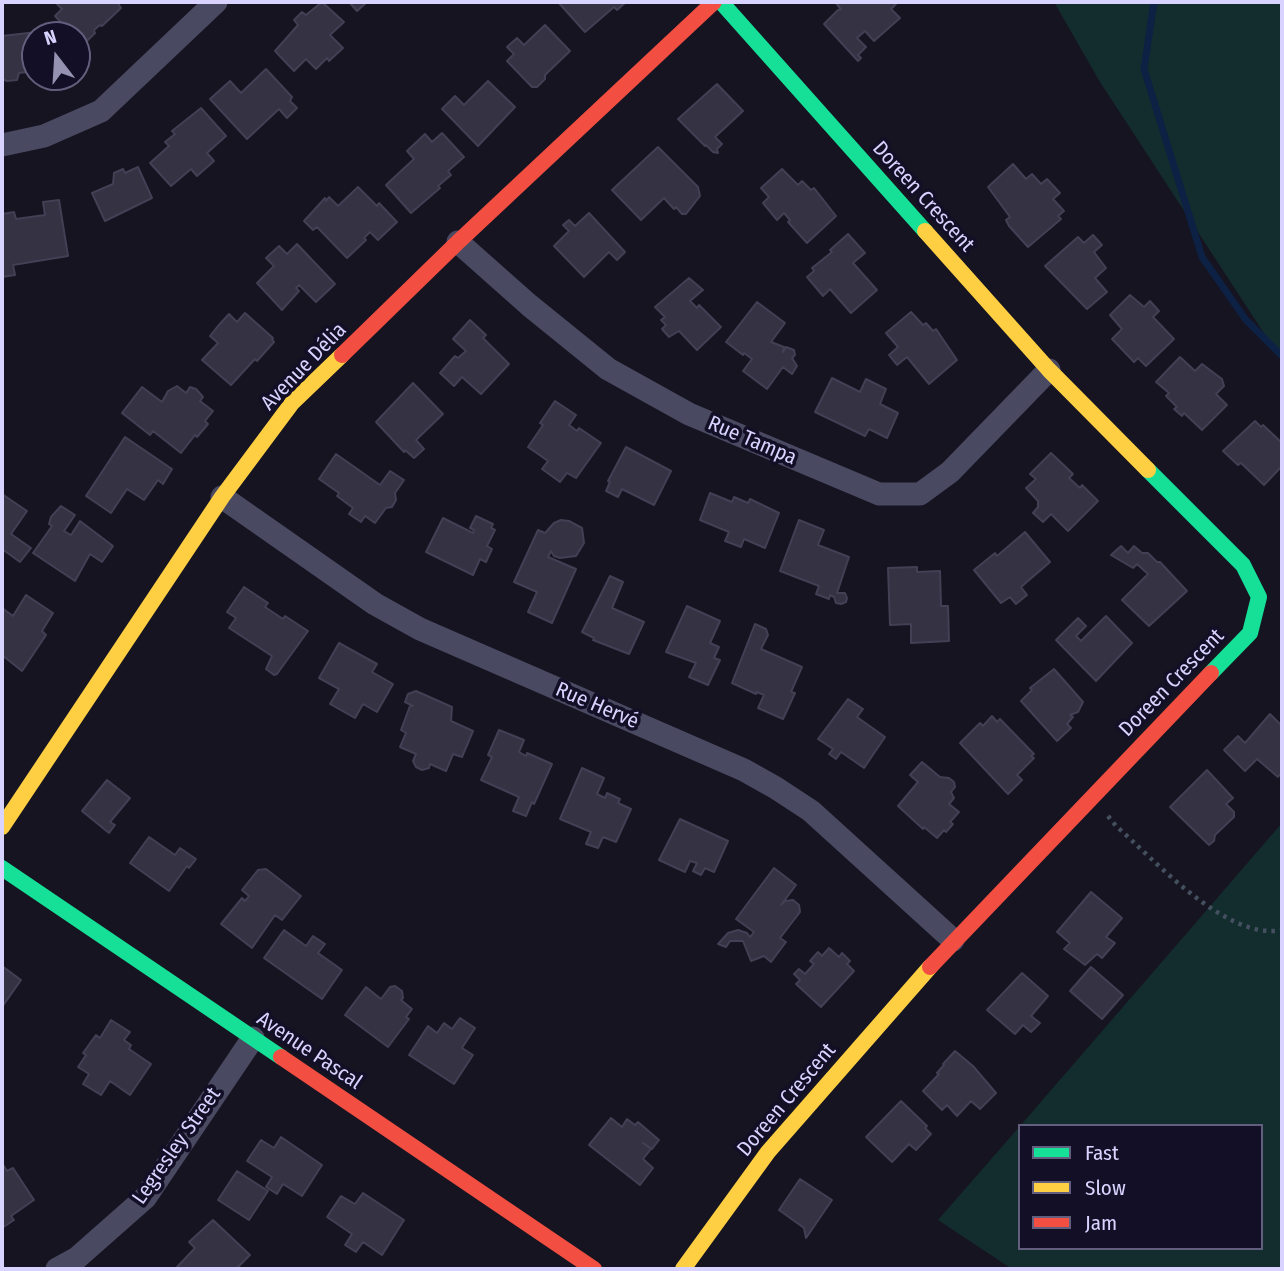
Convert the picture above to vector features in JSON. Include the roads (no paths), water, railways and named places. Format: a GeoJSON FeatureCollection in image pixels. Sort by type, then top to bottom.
{"type":"FeatureCollection","features":[{"type":"Feature","properties":{"kind":"street"},"geometry":{"type":"LineString","coordinates":[[2,145],[44,136],[102,111],[216,2]]}},
{"type":"Feature","properties":{"kind":"street","name":"Avenue Délia"},"geometry":{"type":"LineString","coordinates":[[2,827],[222,497],[292,403],[458,242],[714,2]]}},
{"type":"Feature","properties":{"kind":"street","name":"Doreen Crescent"},"geometry":{"type":"LineString","coordinates":[[683,1269],[768,1152],[953,940],[1250,633],[1259,597],[1243,565],[1049,370],[721,2]]}},
{"type":"Feature","properties":{"kind":"street","name":"Rue Tampa"},"geometry":{"type":"LineString","coordinates":[[458,242],[528,305],[608,369],[689,414],[878,494],[920,494],[950,472],[1049,370]]}},
{"type":"Feature","properties":{"kind":"street","name":"Rue Hervé"},"geometry":{"type":"LineString","coordinates":[[222,497],[375,604],[421,629],[744,771],[776,788],[811,811],[953,940]]}},
{"type":"Feature","properties":{"kind":"street","name":"Avenue Pascal"},"geometry":{"type":"LineString","coordinates":[[2,868],[594,1269]]}},
{"type":"Feature","properties":{"kind":"street","name":"Legresley Street"},"geometry":{"type":"LineString","coordinates":[[57,1269],[77,1258],[145,1198],[253,1038]]}},
{"type":"Feature","properties":{"kind":"waterway"},"geometry":{"type":"LineString","coordinates":[[1154,2],[1144,69],[1202,257],[1246,320],[1282,356]]}}]}
